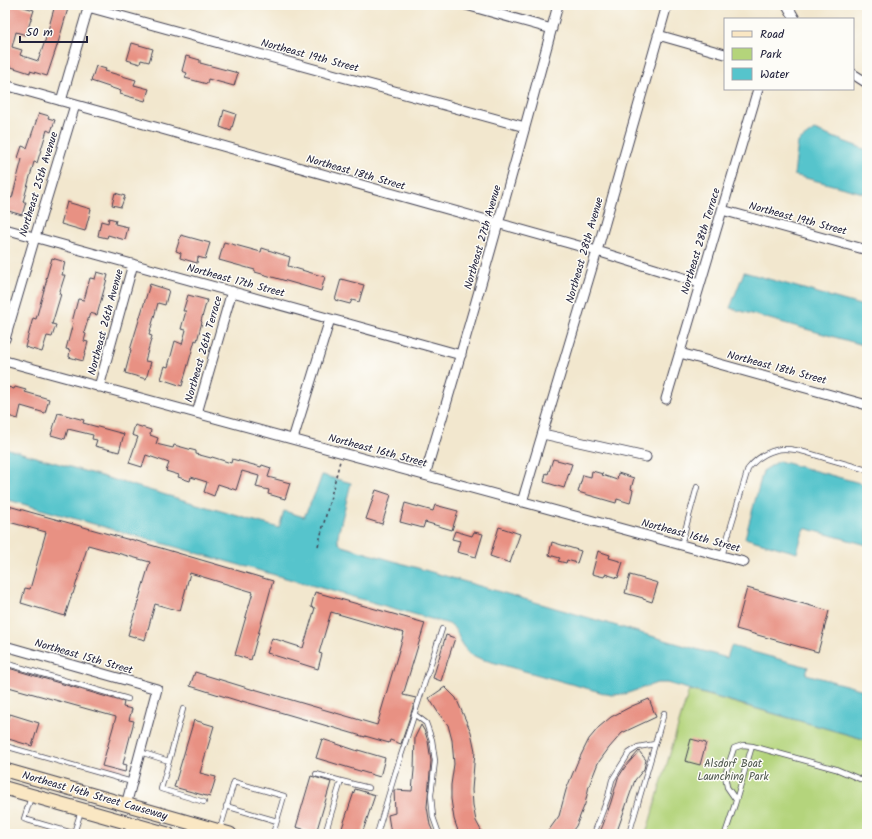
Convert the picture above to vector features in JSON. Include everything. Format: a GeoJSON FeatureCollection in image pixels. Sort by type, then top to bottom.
{"type":"FeatureCollection","features":[{"type":"Feature","properties":{"kind":"main road","name":"Northeast 14th Street Causeway"},"geometry":{"type":"LineString","coordinates":[[5,770],[224,833]]}},
{"type":"Feature","properties":{"kind":"main road","name":"Northeast 14th Street Causeway"},"geometry":{"type":"LineString","coordinates":[[5,788],[85,810],[130,829],[168,834]]}},
{"type":"Feature","properties":{"kind":"main road"},"geometry":{"type":"LineString","coordinates":[[85,810],[115,811],[121,810],[126,804]]}},
{"type":"Feature","properties":{"kind":"street"},"geometry":{"type":"LineString","coordinates":[[466,5],[552,29]]}},
{"type":"Feature","properties":{"kind":"street","name":"Northeast 27th Avenue"},"geometry":{"type":"LineString","coordinates":[[425,475],[499,224],[558,5]]}},
{"type":"Feature","properties":{"kind":"street","name":"Northeast 28th Avenue"},"geometry":{"type":"LineString","coordinates":[[522,502],[667,5]]}},
{"type":"Feature","properties":{"kind":"street"},"geometry":{"type":"LineString","coordinates":[[787,5],[794,18]]}},
{"type":"Feature","properties":{"kind":"street"},"geometry":{"type":"LineString","coordinates":[[61,101],[88,6]]}},
{"type":"Feature","properties":{"kind":"street","name":"Northeast 19th Street"},"geometry":{"type":"LineString","coordinates":[[88,6],[525,127]]}},
{"type":"Feature","properties":{"kind":"street"},"geometry":{"type":"LineString","coordinates":[[658,35],[724,54]]}},
{"type":"Feature","properties":{"kind":"street"},"geometry":{"type":"LineString","coordinates":[[854,75],[867,83]]}},
{"type":"Feature","properties":{"kind":"street","name":"Northeast 18th Street"},"geometry":{"type":"LineString","coordinates":[[5,85],[75,106],[596,251],[700,283]]}},
{"type":"Feature","properties":{"kind":"street","name":"Northeast 28th Terrace"},"geometry":{"type":"LineString","coordinates":[[666,399],[758,90]]}},
{"type":"Feature","properties":{"kind":"street","name":"Northeast 25th Avenue"},"geometry":{"type":"LineString","coordinates":[[5,339],[75,106]]}},
{"type":"Feature","properties":{"kind":"street","name":"Northeast 19th Street"},"geometry":{"type":"LineString","coordinates":[[722,210],[867,250]]}},
{"type":"Feature","properties":{"kind":"street","name":"Northeast 17th Street"},"geometry":{"type":"LineString","coordinates":[[5,228],[461,355]]}},
{"type":"Feature","properties":{"kind":"street","name":"Northeast 26th Avenue"},"geometry":{"type":"LineString","coordinates":[[100,387],[133,264]]}},
{"type":"Feature","properties":{"kind":"street","name":"Northeast 26th Terrace"},"geometry":{"type":"LineString","coordinates":[[197,413],[232,291]]}},
{"type":"Feature","properties":{"kind":"street"},"geometry":{"type":"LineString","coordinates":[[293,439],[330,319]]}},
{"type":"Feature","properties":{"kind":"street","name":"Northeast 18th Street"},"geometry":{"type":"LineString","coordinates":[[680,353],[867,405]]}},
{"type":"Feature","properties":{"kind":"street","name":"Northeast 16th Street"},"geometry":{"type":"LineString","coordinates":[[5,361],[744,562]]}},
{"type":"Feature","properties":{"kind":"street"},"geometry":{"type":"LineString","coordinates":[[542,434],[646,457]]}},
{"type":"Feature","properties":{"kind":"street","name":"Northeast 15th Street"},"geometry":{"type":"LineString","coordinates":[[5,646],[157,689],[140,752]]}},
{"type":"Feature","properties":{"kind":"street"},"geometry":{"type":"LineString","coordinates":[[126,804],[140,752]]}},
{"type":"Feature","properties":{"kind":"lane"},"geometry":{"type":"LineString","coordinates":[[722,556],[748,469],[764,454],[787,449],[867,470]]}},
{"type":"Feature","properties":{"kind":"lane"},"geometry":{"type":"LineString","coordinates":[[681,545],[697,487]]}},
{"type":"Feature","properties":{"kind":"lane"},"geometry":{"type":"LineString","coordinates":[[377,834],[442,629]]}},
{"type":"Feature","properties":{"kind":"lane"},"geometry":{"type":"LineString","coordinates":[[5,663],[128,699]]}},
{"type":"Feature","properties":{"kind":"lane"},"geometry":{"type":"LineString","coordinates":[[184,709],[161,789],[204,802]]}},
{"type":"Feature","properties":{"kind":"lane"},"geometry":{"type":"LineString","coordinates":[[414,714],[426,723],[432,740],[435,762],[431,795],[433,817],[439,834]]}},
{"type":"Feature","properties":{"kind":"lane"},"geometry":{"type":"LineString","coordinates":[[629,834],[664,714]]}},
{"type":"Feature","properties":{"kind":"lane"},"geometry":{"type":"LineString","coordinates":[[594,834],[608,797],[612,780],[629,753],[638,747],[655,744]]}},
{"type":"Feature","properties":{"kind":"lane"},"geometry":{"type":"LineString","coordinates":[[736,800],[727,787],[725,775],[734,748],[743,745],[752,746],[836,770],[867,782]]}},
{"type":"Feature","properties":{"kind":"lane"},"geometry":{"type":"LineString","coordinates":[[5,746],[132,782]]}},
{"type":"Feature","properties":{"kind":"lane"},"geometry":{"type":"LineString","coordinates":[[725,834],[752,746]]}},
{"type":"Feature","properties":{"kind":"lane"},"geometry":{"type":"LineString","coordinates":[[140,752],[169,760]]}},
{"type":"Feature","properties":{"kind":"lane"},"geometry":{"type":"LineString","coordinates":[[316,774],[369,788]]}},
{"type":"Feature","properties":{"kind":"lane"},"geometry":{"type":"LineString","coordinates":[[325,834],[341,781]]}},
{"type":"Feature","properties":{"kind":"lane"},"geometry":{"type":"LineString","coordinates":[[224,833],[226,806],[234,782],[284,796],[273,834]]}},
{"type":"Feature","properties":{"kind":"lane"},"geometry":{"type":"LineString","coordinates":[[31,795],[24,819],[75,834],[85,810]]}},
{"type":"Feature","properties":{"kind":"lane"},"geometry":{"type":"LineString","coordinates":[[226,806],[277,821]]}},
{"type":"Feature","properties":{"kind":"path"},"geometry":{"type":"LineString","coordinates":[[318,546],[342,453]]}},
{"type":"Feature","properties":{"kind":"green space","name":"Alsdorf Boat Launching Park"},"geometry":{"type":"Polygon","coordinates":[[[689,690],[867,740],[867,834],[646,834],[689,690]]]}},
{"type":"Feature","properties":{"kind":"water"},"geometry":{"type":"Polygon","coordinates":[[[814,130],[867,150],[867,194],[794,175],[798,142],[814,130]]]}},
{"type":"Feature","properties":{"kind":"water"},"geometry":{"type":"Polygon","coordinates":[[[744,272],[867,307],[867,346],[730,308],[744,272]]]}},
{"type":"Feature","properties":{"kind":"water"},"geometry":{"type":"Polygon","coordinates":[[[5,448],[279,528],[284,511],[304,517],[322,475],[351,483],[338,535],[338,542],[342,546],[727,658],[731,646],[808,667],[806,674],[867,691],[867,740],[667,683],[657,683],[625,694],[611,695],[481,659],[470,654],[462,645],[456,630],[449,624],[5,499],[5,448]]]}},
{"type":"Feature","properties":{"kind":"water"},"geometry":{"type":"Polygon","coordinates":[[[779,461],[867,485],[867,545],[804,528],[797,553],[745,538],[763,471],[779,461]]]}},
{"type":"Feature","properties":{"kind":"building"},"geometry":{"type":"Polygon","coordinates":[[[9,5],[17,5],[34,10],[26,35],[16,32],[12,47],[22,50],[20,55],[38,61],[55,5],[69,5],[47,76],[30,71],[30,73],[5,65],[5,20],[9,5]]]}},
{"type":"Feature","properties":{"kind":"building"},"geometry":{"type":"Polygon","coordinates":[[[132,43],[153,49],[149,62],[141,60],[140,64],[127,60],[132,43]]]}},
{"type":"Feature","properties":{"kind":"building"},"geometry":{"type":"Polygon","coordinates":[[[186,56],[200,60],[200,63],[238,73],[234,86],[208,79],[207,84],[185,78],[187,73],[182,71],[186,56]]]}},
{"type":"Feature","properties":{"kind":"building"},"geometry":{"type":"Polygon","coordinates":[[[96,66],[106,69],[105,71],[136,80],[134,85],[149,89],[145,101],[120,94],[121,91],[91,81],[96,66]]]}},
{"type":"Feature","properties":{"kind":"building"},"geometry":{"type":"Polygon","coordinates":[[[224,110],[236,114],[231,131],[220,127],[224,110]]]}},
{"type":"Feature","properties":{"kind":"building"},"geometry":{"type":"Polygon","coordinates":[[[39,113],[49,116],[48,118],[55,120],[51,132],[47,130],[37,163],[34,162],[23,202],[26,202],[22,215],[5,210],[5,196],[12,198],[22,159],[18,158],[22,146],[27,148],[39,113]]]}},
{"type":"Feature","properties":{"kind":"building"},"geometry":{"type":"Polygon","coordinates":[[[115,193],[125,196],[121,207],[112,205],[115,193]]]}},
{"type":"Feature","properties":{"kind":"building"},"geometry":{"type":"Polygon","coordinates":[[[67,202],[91,209],[85,231],[61,224],[67,202]]]}},
{"type":"Feature","properties":{"kind":"building"},"geometry":{"type":"Polygon","coordinates":[[[109,218],[116,220],[115,224],[128,227],[125,240],[108,235],[107,238],[98,236],[101,221],[108,223],[109,218]]]}},
{"type":"Feature","properties":{"kind":"building"},"geometry":{"type":"Polygon","coordinates":[[[181,235],[210,243],[205,259],[198,257],[197,263],[180,258],[181,253],[176,251],[181,235]]]}},
{"type":"Feature","properties":{"kind":"building"},"geometry":{"type":"Polygon","coordinates":[[[224,242],[261,252],[262,248],[290,257],[288,266],[325,277],[321,291],[219,260],[224,242]]]}},
{"type":"Feature","properties":{"kind":"building"},"geometry":{"type":"Polygon","coordinates":[[[52,258],[65,262],[62,275],[65,275],[52,324],[56,325],[52,337],[47,336],[42,352],[25,347],[33,318],[36,319],[52,258]]]}},
{"type":"Feature","properties":{"kind":"building"},"geometry":{"type":"Polygon","coordinates":[[[97,272],[108,275],[97,315],[90,313],[84,333],[86,334],[84,341],[88,342],[83,361],[69,357],[70,350],[66,349],[78,299],[84,300],[90,278],[95,279],[97,272]]]}},
{"type":"Feature","properties":{"kind":"building"},"geometry":{"type":"Polygon","coordinates":[[[341,279],[364,285],[359,302],[352,300],[350,304],[335,300],[341,279]]]}},
{"type":"Feature","properties":{"kind":"building"},"geometry":{"type":"Polygon","coordinates":[[[150,284],[169,290],[165,305],[158,303],[149,335],[152,336],[145,361],[151,362],[146,379],[125,373],[130,350],[150,284]]]}},
{"type":"Feature","properties":{"kind":"building"},"geometry":{"type":"Polygon","coordinates":[[[188,295],[207,300],[197,341],[195,340],[182,386],[161,379],[165,366],[168,367],[175,341],[182,344],[186,330],[181,329],[186,311],[183,311],[188,295]]]}},
{"type":"Feature","properties":{"kind":"building"},"geometry":{"type":"Polygon","coordinates":[[[5,386],[14,389],[15,387],[26,390],[25,392],[49,399],[45,413],[21,406],[18,419],[5,415],[5,386]]]}},
{"type":"Feature","properties":{"kind":"building"},"geometry":{"type":"Polygon","coordinates":[[[58,413],[84,420],[83,423],[124,434],[119,452],[95,446],[97,440],[92,439],[93,435],[68,429],[65,439],[51,435],[58,413]]]}},
{"type":"Feature","properties":{"kind":"building"},"geometry":{"type":"Polygon","coordinates":[[[135,425],[151,430],[150,435],[158,438],[156,444],[173,448],[174,445],[196,451],[196,454],[231,463],[232,459],[261,467],[262,465],[271,468],[268,477],[290,483],[285,499],[268,494],[269,490],[256,487],[259,476],[242,471],[236,490],[218,484],[214,496],[204,492],[207,482],[191,477],[190,481],[178,477],[179,475],[166,471],[169,463],[146,455],[142,467],[129,463],[138,437],[132,435],[135,425]]]}},
{"type":"Feature","properties":{"kind":"building"},"geometry":{"type":"Polygon","coordinates":[[[553,459],[572,464],[564,488],[544,482],[546,473],[548,474],[553,459]]]}},
{"type":"Feature","properties":{"kind":"building"},"geometry":{"type":"Polygon","coordinates":[[[592,471],[617,480],[618,473],[634,478],[631,489],[633,490],[630,503],[617,499],[616,503],[578,492],[583,475],[591,477],[592,471]]]}},
{"type":"Feature","properties":{"kind":"building"},"geometry":{"type":"Polygon","coordinates":[[[376,490],[391,495],[382,524],[366,519],[376,490]]]}},
{"type":"Feature","properties":{"kind":"building"},"geometry":{"type":"Polygon","coordinates":[[[405,503],[433,511],[435,505],[458,511],[452,530],[425,522],[423,528],[400,522],[405,503]]]}},
{"type":"Feature","properties":{"kind":"building"},"geometry":{"type":"Polygon","coordinates":[[[5,505],[130,539],[273,581],[251,660],[235,655],[253,592],[190,573],[180,611],[155,604],[145,640],[128,635],[150,562],[88,545],[65,616],[21,603],[25,588],[30,589],[46,532],[5,521],[5,505]]]}},
{"type":"Feature","properties":{"kind":"building"},"geometry":{"type":"Polygon","coordinates":[[[499,527],[520,534],[510,563],[490,556],[499,527]]]}},
{"type":"Feature","properties":{"kind":"building"},"geometry":{"type":"Polygon","coordinates":[[[455,531],[472,536],[474,532],[483,534],[476,557],[457,552],[460,541],[452,539],[455,531]]]}},
{"type":"Feature","properties":{"kind":"building"},"geometry":{"type":"Polygon","coordinates":[[[552,542],[581,551],[577,563],[567,560],[566,563],[558,561],[560,558],[549,555],[552,542]]]}},
{"type":"Feature","properties":{"kind":"building"},"geometry":{"type":"Polygon","coordinates":[[[598,551],[610,555],[609,558],[623,562],[618,578],[605,574],[604,577],[592,574],[598,551]]]}},
{"type":"Feature","properties":{"kind":"building"},"geometry":{"type":"Polygon","coordinates":[[[630,575],[658,583],[652,602],[625,593],[630,575]]]}},
{"type":"Feature","properties":{"kind":"building"},"geometry":{"type":"Polygon","coordinates":[[[747,588],[829,611],[818,652],[736,629],[747,588]]]}},
{"type":"Feature","properties":{"kind":"building"},"geometry":{"type":"Polygon","coordinates":[[[315,592],[425,623],[403,695],[416,698],[401,744],[390,740],[389,743],[365,737],[190,686],[195,672],[377,725],[404,633],[331,612],[319,653],[322,654],[318,669],[267,653],[272,638],[303,648],[315,608],[311,607],[315,592]]]}},
{"type":"Feature","properties":{"kind":"building"},"geometry":{"type":"Polygon","coordinates":[[[446,635],[455,638],[441,681],[433,678],[446,635]]]}},
{"type":"Feature","properties":{"kind":"building"},"geometry":{"type":"Polygon","coordinates":[[[5,667],[124,702],[123,707],[132,709],[129,720],[134,721],[123,764],[127,765],[125,772],[102,766],[116,717],[5,686],[5,667]]]}},
{"type":"Feature","properties":{"kind":"building"},"geometry":{"type":"Polygon","coordinates":[[[445,687],[456,698],[471,732],[475,751],[472,790],[473,805],[476,821],[483,834],[459,834],[454,819],[451,799],[454,764],[452,740],[448,725],[429,698],[445,687]]]}},
{"type":"Feature","properties":{"kind":"building"},"geometry":{"type":"Polygon","coordinates":[[[649,699],[656,717],[622,733],[609,748],[598,763],[589,786],[585,804],[576,826],[570,834],[546,834],[559,816],[566,790],[589,739],[599,727],[611,717],[649,699]]]}},
{"type":"Feature","properties":{"kind":"building"},"geometry":{"type":"Polygon","coordinates":[[[10,714],[39,723],[32,746],[5,738],[5,728],[10,714]]]}},
{"type":"Feature","properties":{"kind":"building"},"geometry":{"type":"Polygon","coordinates":[[[194,720],[214,726],[200,773],[216,777],[210,797],[174,787],[194,720]]]}},
{"type":"Feature","properties":{"kind":"building"},"geometry":{"type":"Polygon","coordinates":[[[421,725],[428,741],[431,761],[427,807],[430,825],[434,834],[391,834],[388,815],[395,813],[394,790],[412,791],[415,737],[421,725]]]}},
{"type":"Feature","properties":{"kind":"building"},"geometry":{"type":"Polygon","coordinates":[[[322,739],[385,758],[380,777],[316,758],[322,739]]]}},
{"type":"Feature","properties":{"kind":"building"},"geometry":{"type":"Polygon","coordinates":[[[691,739],[706,743],[700,765],[685,761],[691,739]]]}},
{"type":"Feature","properties":{"kind":"building"},"geometry":{"type":"Polygon","coordinates":[[[639,751],[646,760],[644,769],[635,780],[616,834],[599,834],[618,778],[625,767],[639,751]]]}},
{"type":"Feature","properties":{"kind":"building"},"geometry":{"type":"Polygon","coordinates":[[[311,776],[331,782],[316,833],[296,827],[311,776]]]}},
{"type":"Feature","properties":{"kind":"building"},"geometry":{"type":"Polygon","coordinates":[[[355,789],[375,795],[362,834],[340,834],[355,789]]]}}]}
